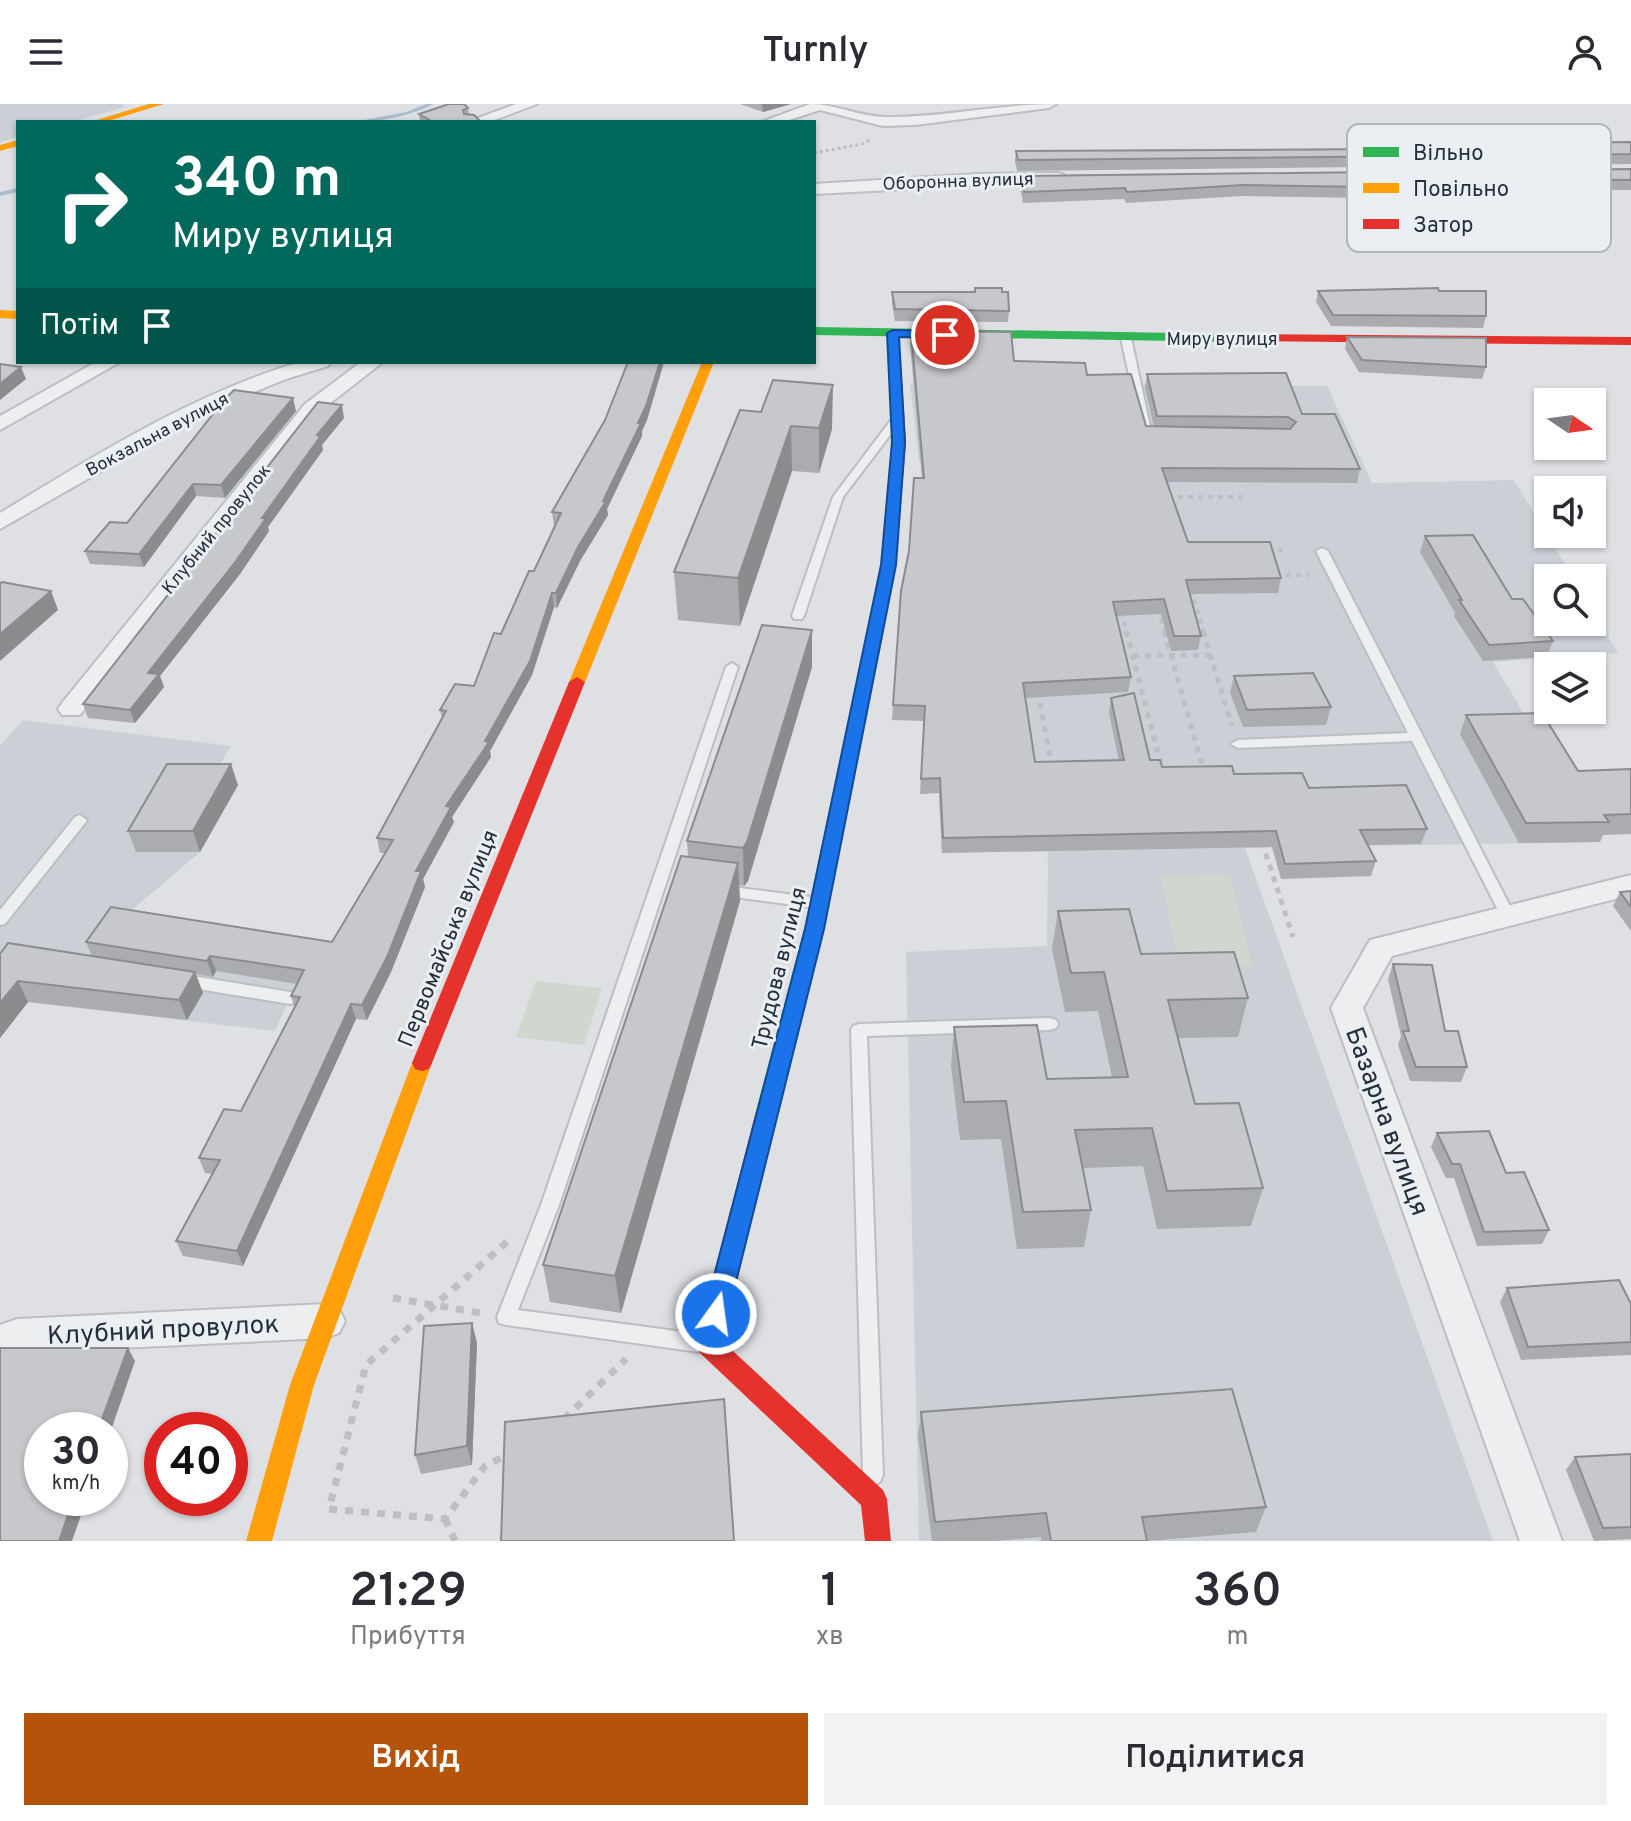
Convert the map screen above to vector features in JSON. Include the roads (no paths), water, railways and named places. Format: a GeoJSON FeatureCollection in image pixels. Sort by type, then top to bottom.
{"type":"FeatureCollection","features":[{"type":"Feature","properties":{"kind":"street"},"geometry":{"type":"LineString","coordinates":[[102,120],[159,104]]}},
{"type":"Feature","properties":{"kind":"street"},"geometry":{"type":"LineString","coordinates":[[480,120],[530,104]]}},
{"type":"Feature","properties":{"kind":"street"},"geometry":{"type":"LineString","coordinates":[[774,120],[822,105],[883,122],[915,121],[1049,104]]}},
{"type":"Feature","properties":{"kind":"street","name":"Оборонна вулиця"},"geometry":{"type":"LineString","coordinates":[[816,189],[963,180],[1073,178]]}},
{"type":"Feature","properties":{"kind":"street","name":"Миру вулиця"},"geometry":{"type":"LineString","coordinates":[[816,331],[1126,338],[1631,341]]}},
{"type":"Feature","properties":{"kind":"street","name":"Трудова вулиця"},"geometry":{"type":"LineString","coordinates":[[708,1344],[820,903],[889,565],[899,442],[893,333]]}},
{"type":"Feature","properties":{"kind":"street"},"geometry":{"type":"LineString","coordinates":[[0,424],[106,364]]}},
{"type":"Feature","properties":{"kind":"street","name":"Вокзальна вулиця"},"geometry":{"type":"LineString","coordinates":[[0,522],[194,410],[277,373],[313,364]]}},
{"type":"Feature","properties":{"kind":"street","name":"Клубний провулок"},"geometry":{"type":"LineString","coordinates":[[71,709],[312,408],[370,364]]}},
{"type":"Feature","properties":{"kind":"street","name":"Первомайська вулиця"},"geometry":{"type":"LineString","coordinates":[[259,1541],[302,1385],[436,1027],[707,364]]}},
{"type":"Feature","properties":{"kind":"street","name":"Базарна вулиця"},"geometry":{"type":"LineString","coordinates":[[1541,1541],[1347,1008],[1381,948],[1631,885]]}},
{"type":"Feature","properties":{"kind":"street","name":"Клубний провулок"},"geometry":{"type":"LineString","coordinates":[[0,1342],[17,1336],[326,1321]]}},
{"type":"Feature","properties":{"kind":"street"},"geometry":{"type":"LineString","coordinates":[[708,1344],[874,1499],[878,1541]]}},
{"type":"Feature","properties":{"kind":"lane"},"geometry":{"type":"LineString","coordinates":[[1126,338],[1146,432],[1154,436]]}},
{"type":"Feature","properties":{"kind":"lane"},"geometry":{"type":"LineString","coordinates":[[798,616],[838,497],[897,419]]}},
{"type":"Feature","properties":{"kind":"lane"},"geometry":{"type":"LineString","coordinates":[[1322,551],[1508,916]]}},
{"type":"Feature","properties":{"kind":"lane"},"geometry":{"type":"LineString","coordinates":[[708,1344],[506,1317],[667,884],[732,667]]}},
{"type":"Feature","properties":{"kind":"lane"},"geometry":{"type":"LineString","coordinates":[[1238,744],[1416,737]]}},
{"type":"Feature","properties":{"kind":"lane"},"geometry":{"type":"LineString","coordinates":[[0,920],[80,820]]}},
{"type":"Feature","properties":{"kind":"lane"},"geometry":{"type":"LineString","coordinates":[[703,888],[820,903]]}},
{"type":"Feature","properties":{"kind":"lane"},"geometry":{"type":"LineString","coordinates":[[168,978],[290,998]]}},
{"type":"Feature","properties":{"kind":"lane"},"geometry":{"type":"LineString","coordinates":[[874,1499],[859,1030],[1050,1024]]}},
{"type":"Feature","properties":{"kind":"waterway"},"geometry":{"type":"LineString","coordinates":[[368,120],[407,113],[431,104]]}},
{"type":"Feature","properties":{"kind":"waterway"},"geometry":{"type":"LineString","coordinates":[[0,194],[16,190]]}}]}
